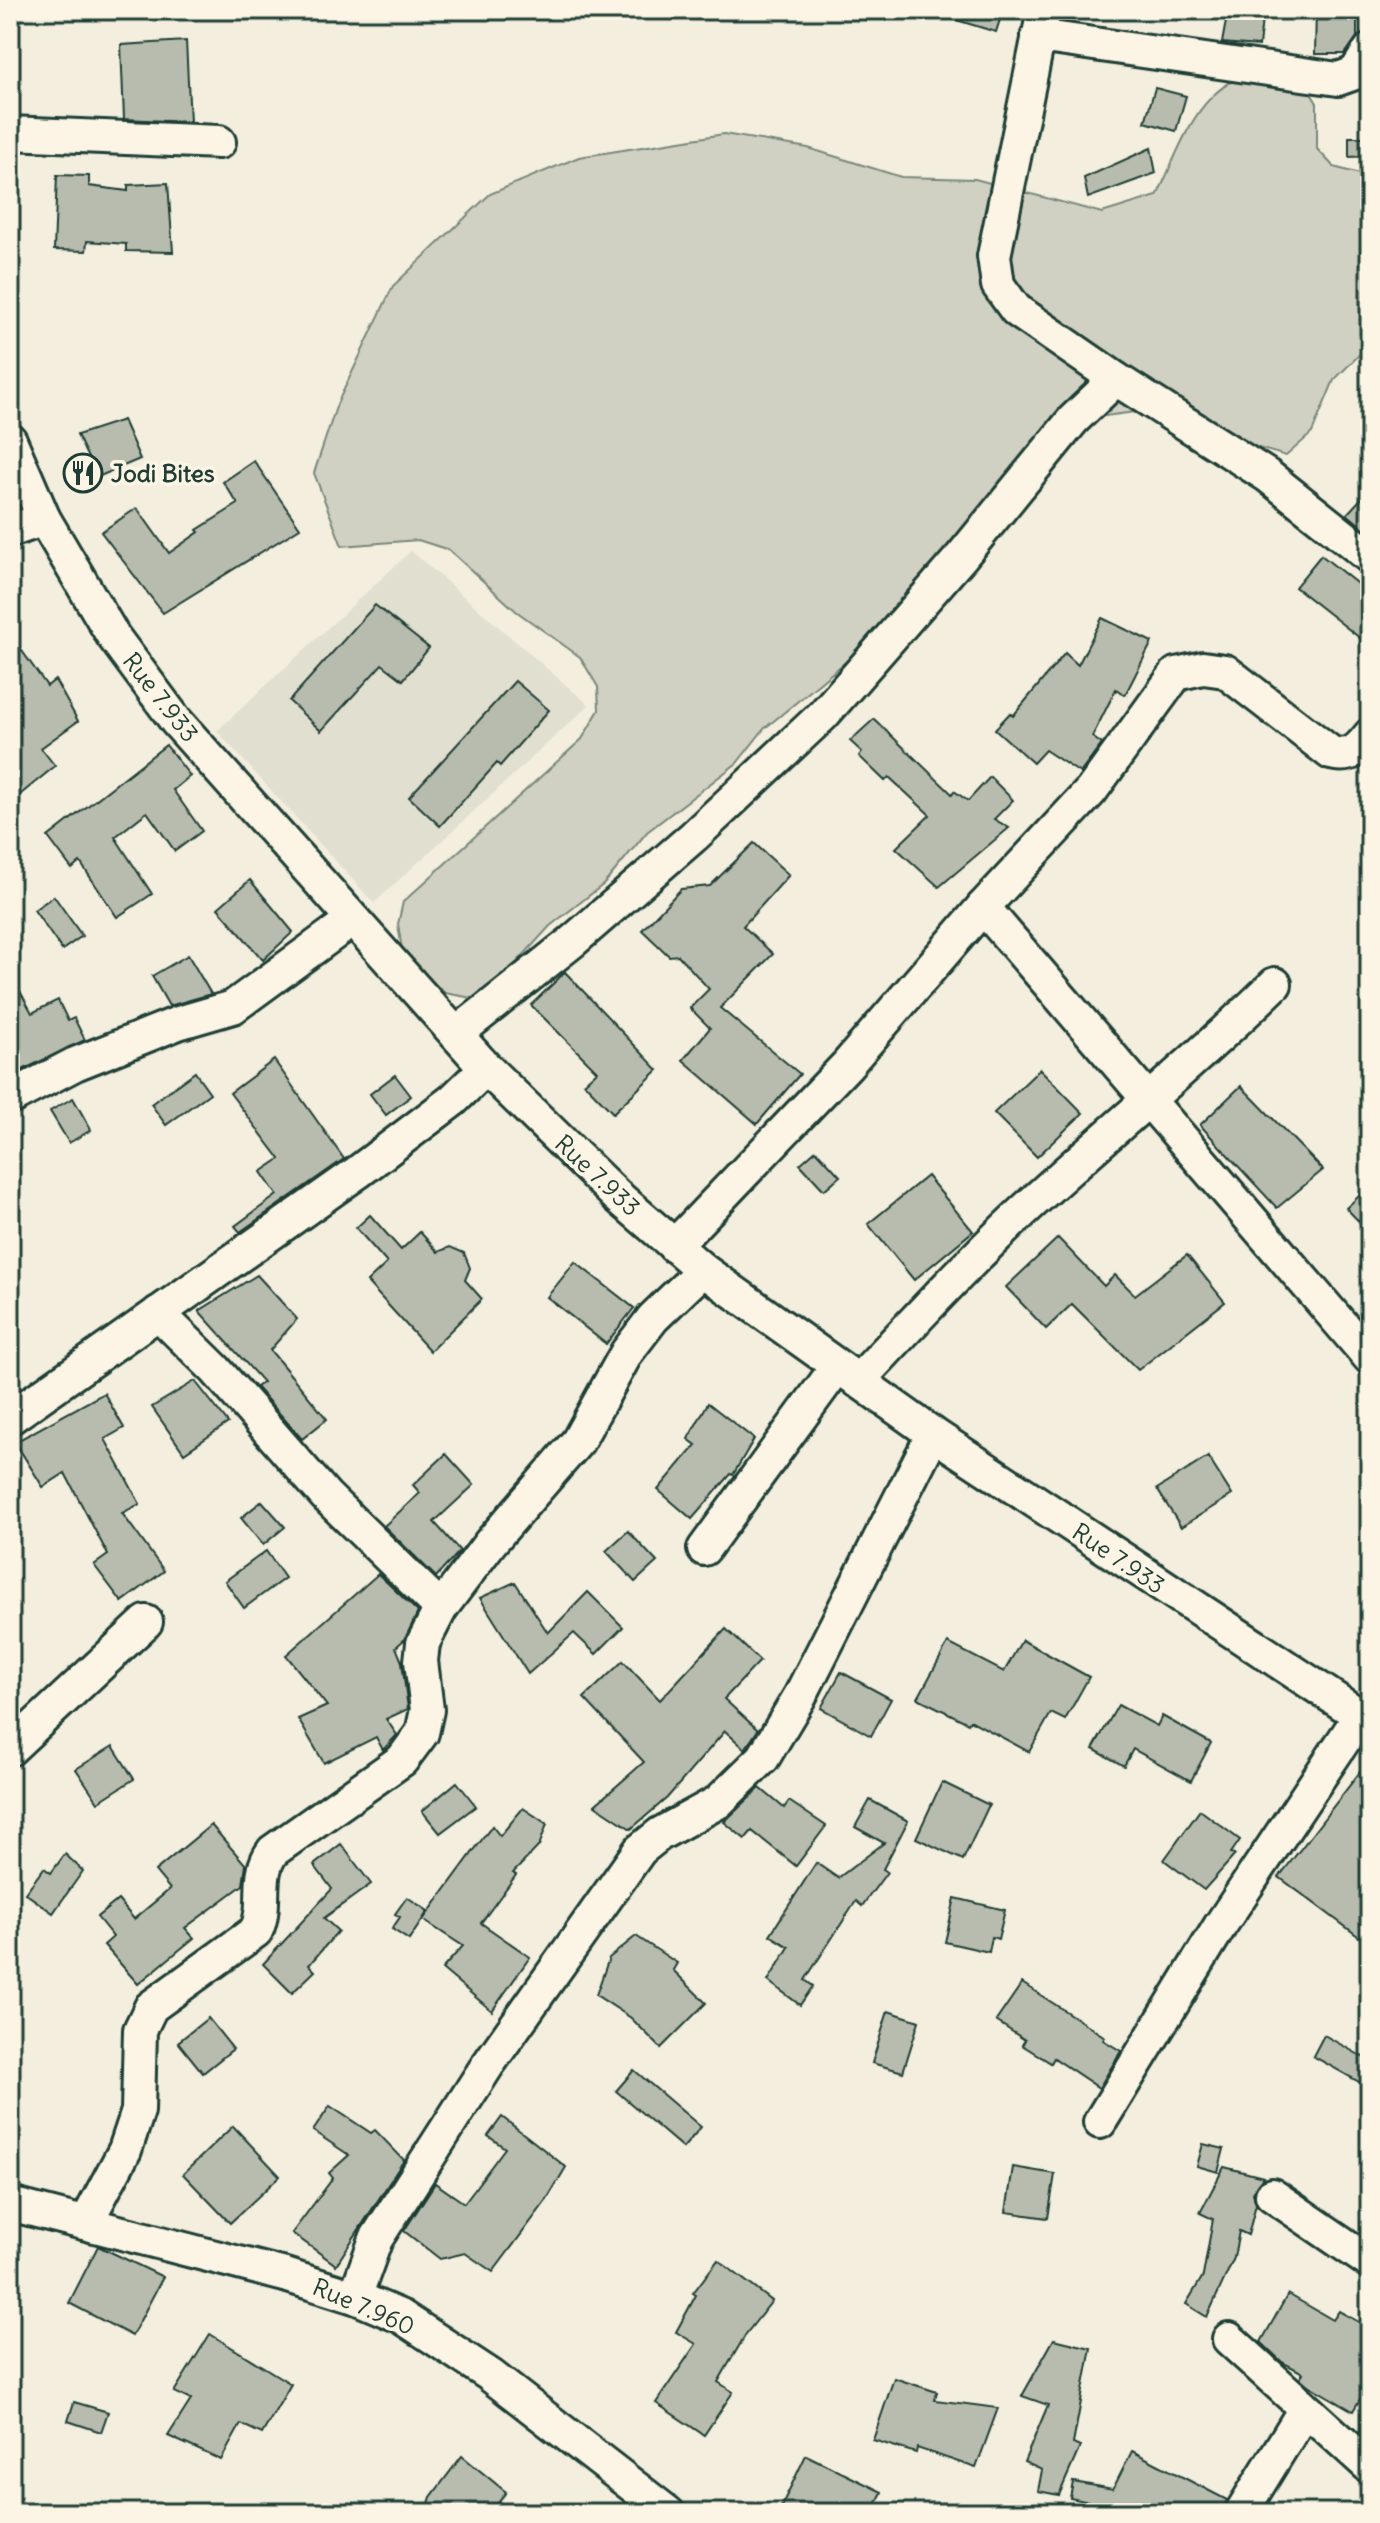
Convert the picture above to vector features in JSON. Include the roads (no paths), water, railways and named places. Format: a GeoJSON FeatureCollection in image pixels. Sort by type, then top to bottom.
{"type":"FeatureCollection","features":[{"type":"Feature","properties":{"kind":"street"},"geometry":{"type":"LineString","coordinates":[[1370,50],[1355,73],[1338,79],[1041,23],[994,256],[998,285],[1016,310],[1116,379],[1268,476],[1370,557]]}},
{"type":"Feature","properties":{"kind":"street"},"geometry":{"type":"LineString","coordinates":[[10,133],[219,142]]}},
{"type":"Feature","properties":{"kind":"street"},"geometry":{"type":"LineString","coordinates":[[456,1034],[573,941],[694,836],[823,715],[962,556],[1073,420],[1116,379]]}},
{"type":"Feature","properties":{"kind":"street","name":"Rue 7.933"},"geometry":{"type":"LineString","coordinates":[[10,440],[44,519],[113,636],[176,721],[486,1068],[617,1196],[703,1270],[933,1434],[1365,1719]]}},
{"type":"Feature","properties":{"kind":"street"},"geometry":{"type":"LineString","coordinates":[[10,531],[44,519]]}},
{"type":"Feature","properties":{"kind":"street"},"geometry":{"type":"LineString","coordinates":[[674,1246],[847,1065],[983,907],[1091,791],[1176,674],[1203,668],[1225,671],[1331,753],[1344,756],[1359,750],[1370,735]]}},
{"type":"Feature","properties":{"kind":"street"},"geometry":{"type":"LineString","coordinates":[[983,907],[1370,1358]]}},
{"type":"Feature","properties":{"kind":"street"},"geometry":{"type":"LineString","coordinates":[[10,1098],[75,1064],[178,1023],[233,1007],[352,920]]}},
{"type":"Feature","properties":{"kind":"street"},"geometry":{"type":"LineString","coordinates":[[704,1549],[848,1374],[1043,1193],[1150,1102],[1275,984]]}},
{"type":"Feature","properties":{"kind":"street"},"geometry":{"type":"LineString","coordinates":[[10,1418],[358,1172],[453,1100],[486,1068]]}},
{"type":"Feature","properties":{"kind":"street"},"geometry":{"type":"LineString","coordinates":[[86,2223],[125,2150],[138,2111],[140,2030],[151,2007],[256,1931],[263,1917],[264,1864],[273,1851],[402,1760],[422,1733],[427,1710],[421,1661],[423,1643],[441,1608],[490,1543],[578,1441],[627,1352],[653,1318],[703,1270]]}},
{"type":"Feature","properties":{"kind":"street"},"geometry":{"type":"LineString","coordinates":[[158,1313],[215,1369],[326,1496],[441,1608]]}},
{"type":"Feature","properties":{"kind":"street"},"geometry":{"type":"LineString","coordinates":[[355,2297],[376,2239],[487,2066],[640,1850],[660,1834],[718,1802],[763,1758],[800,1696],[933,1434]]}},
{"type":"Feature","properties":{"kind":"street"},"geometry":{"type":"LineString","coordinates":[[10,1749],[146,1622]]}},
{"type":"Feature","properties":{"kind":"street"},"geometry":{"type":"LineString","coordinates":[[1100,2122],[1220,1926],[1365,1719]]}},
{"type":"Feature","properties":{"kind":"street"},"geometry":{"type":"LineString","coordinates":[[1272,2195],[1370,2262]]}},
{"type":"Feature","properties":{"kind":"street","name":"Rue 7.960"},"geometry":{"type":"LineString","coordinates":[[10,2204],[355,2297],[402,2317],[490,2375],[668,2513]]}},
{"type":"Feature","properties":{"kind":"street"},"geometry":{"type":"LineString","coordinates":[[1229,2339],[1370,2467]]}},
{"type":"Feature","properties":{"kind":"street"},"geometry":{"type":"LineString","coordinates":[[1241,2513],[1305,2409]]}},
{"type":"Feature","properties":{"kind":"place","name":"Jodi Bites"},"geometry":{"type":"Point","coordinates":[83,473]}}]}
